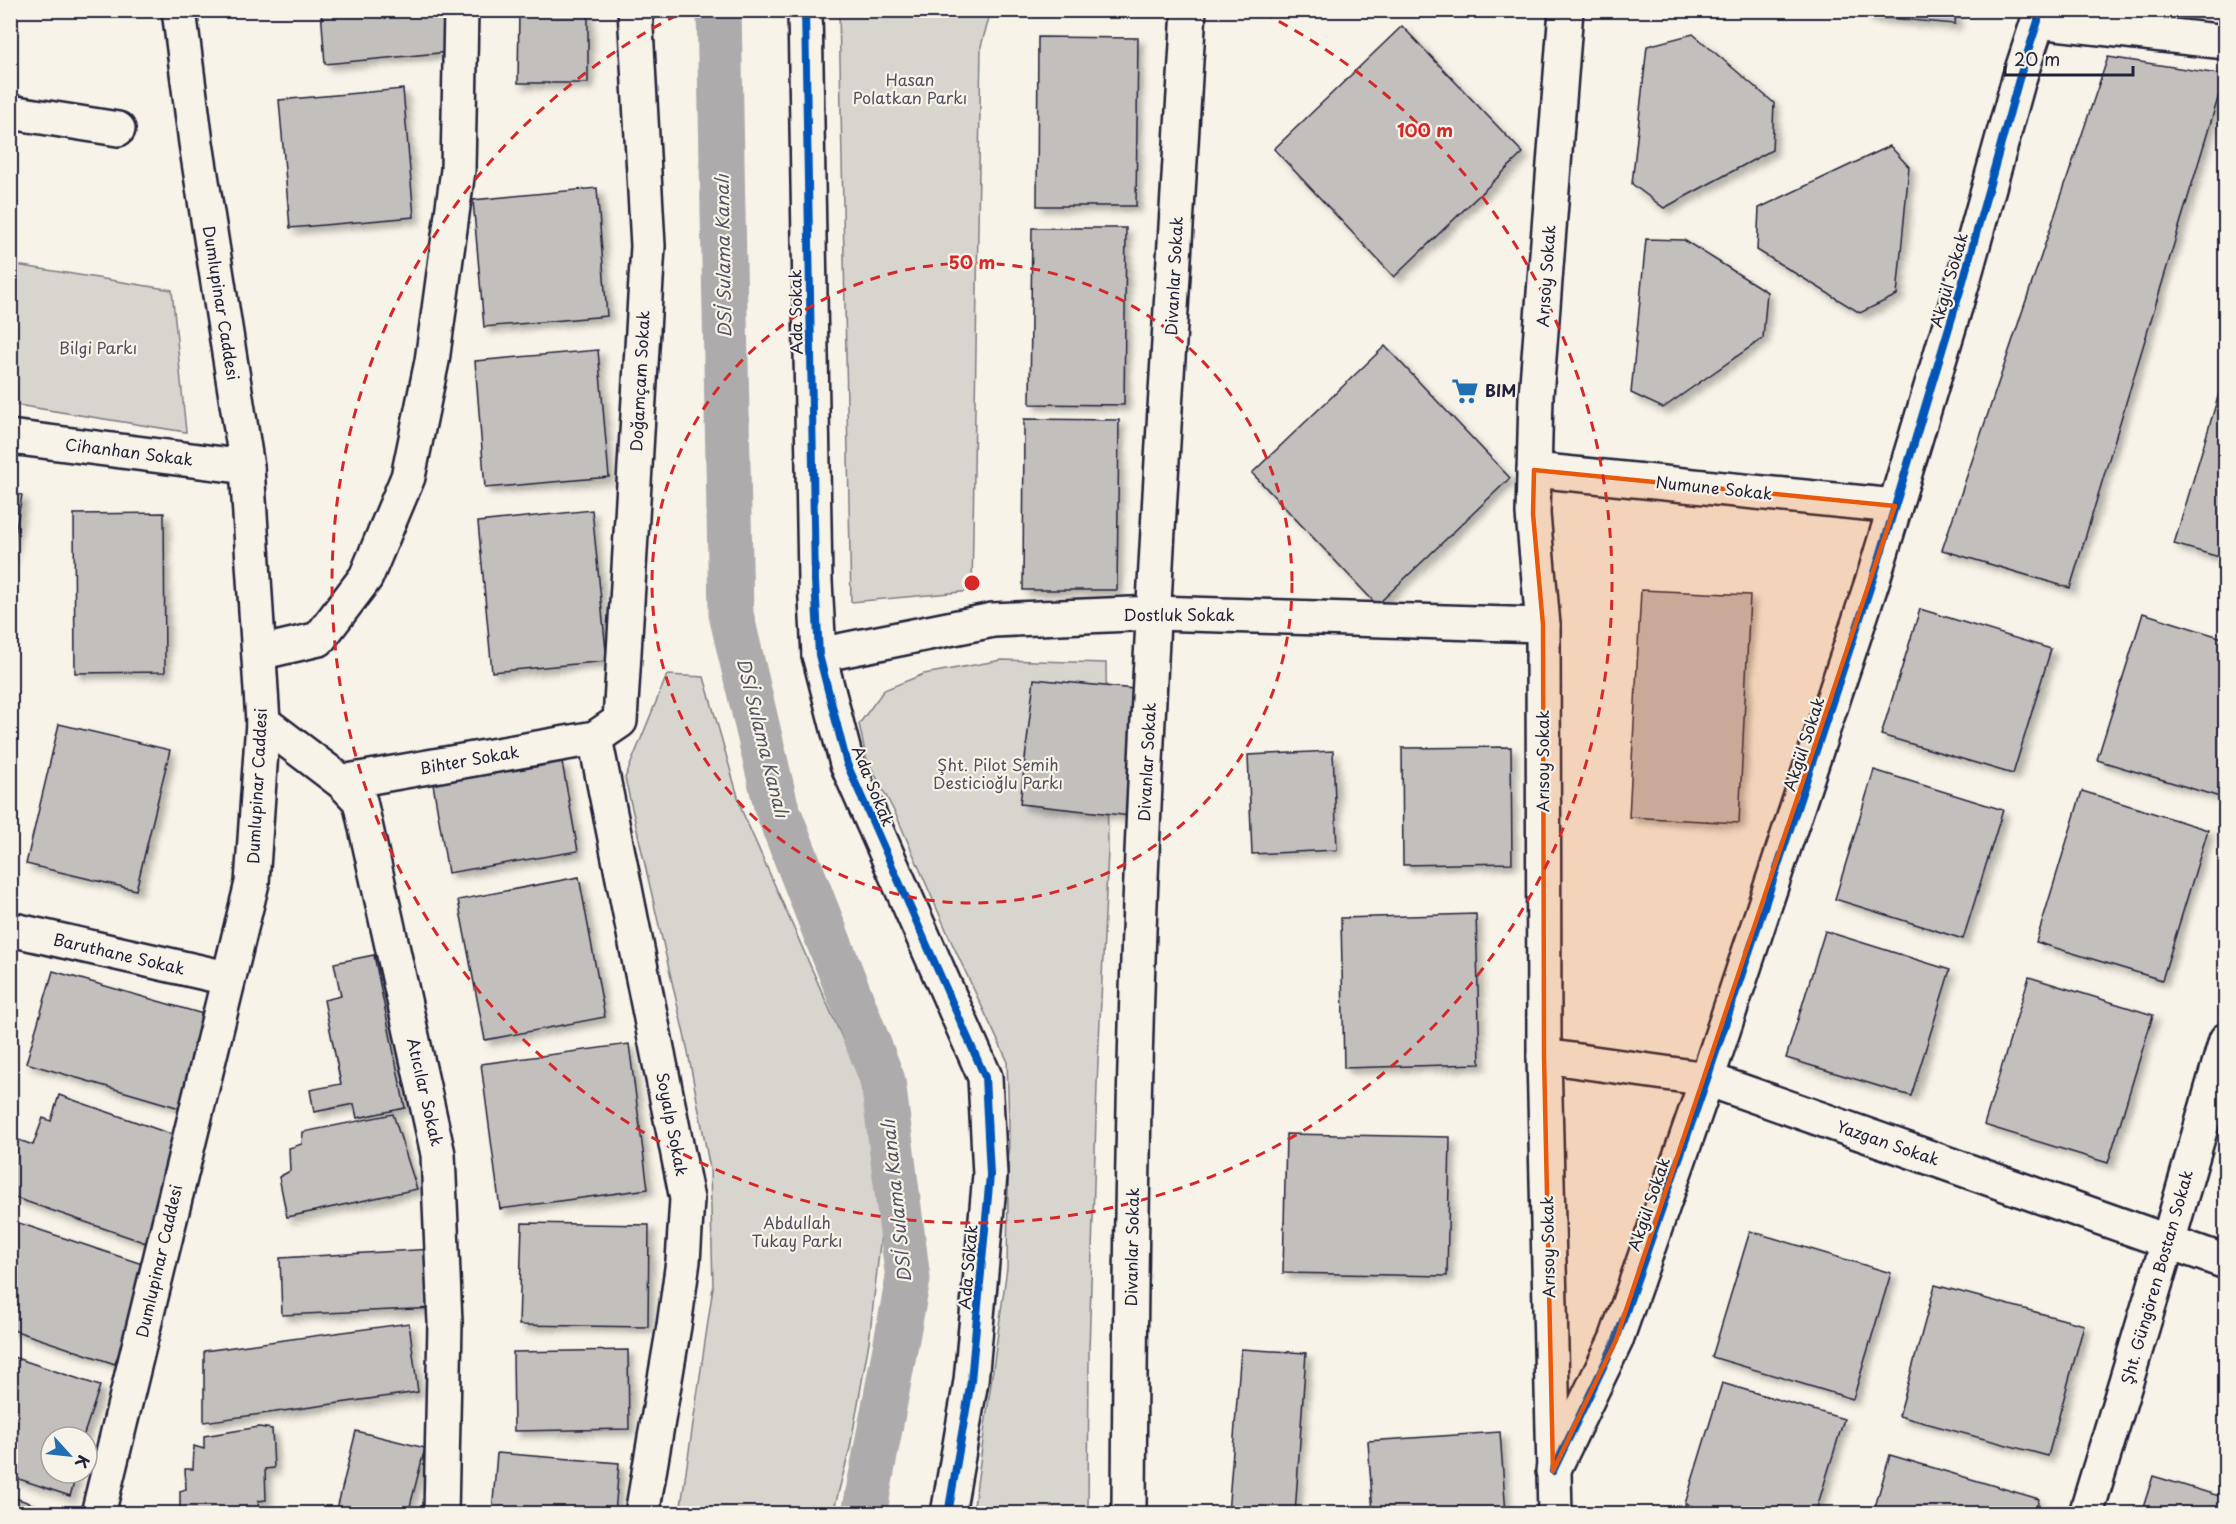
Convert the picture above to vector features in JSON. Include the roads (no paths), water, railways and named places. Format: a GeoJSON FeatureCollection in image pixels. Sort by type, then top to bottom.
{"type":"FeatureCollection","features":[{"type":"Feature","properties":{"kind":"street","name":"Dumlupinar Caddesi"},"geometry":{"type":"LineString","coordinates":[[98,1514],[252,883],[263,722],[247,467],[196,143],[179,10]]}},
{"type":"Feature","properties":{"kind":"street"},"geometry":{"type":"LineString","coordinates":[[259,653],[319,639],[366,577],[408,477],[432,361],[458,171],[461,10]]}},
{"type":"Feature","properties":{"kind":"street","name":"Doğamçam Sokak"},"geometry":{"type":"LineString","coordinates":[[595,738],[620,721],[648,246],[635,10]]}},
{"type":"Feature","properties":{"kind":"street","name":"Ada Sokak"},"geometry":{"type":"LineString","coordinates":[[805,10],[814,570],[819,655],[847,764],[985,1077],[990,1175],[971,1381],[948,1514]]}},
{"type":"Feature","properties":{"kind":"street","name":"Divanlar Sokak"},"geometry":{"type":"LineString","coordinates":[[1129,1514],[1131,1286],[1139,932],[1154,613],[1189,10]]}},
{"type":"Feature","properties":{"kind":"street","name":"Arısoy Sokak"},"geometry":{"type":"LineString","coordinates":[[1555,1514],[1544,1056],[1543,625],[1533,514],[1536,396],[1566,10]]}},
{"type":"Feature","properties":{"kind":"street"},"geometry":{"type":"LineString","coordinates":[[2038,16],[2226,42]]}},
{"type":"Feature","properties":{"kind":"street","name":"Akgül Sokak"},"geometry":{"type":"LineString","coordinates":[[1553,1471],[1616,1340],[1707,1079],[1874,576],[1963,281],[2038,16]]}},
{"type":"Feature","properties":{"kind":"street"},"geometry":{"type":"LineString","coordinates":[[10,112],[118,129]]}},
{"type":"Feature","properties":{"kind":"street","name":"Cihanhan Sokak"},"geometry":{"type":"LineString","coordinates":[[10,437],[247,467]]}},
{"type":"Feature","properties":{"kind":"street","name":"Numune Sokak"},"geometry":{"type":"LineString","coordinates":[[1534,470],[1895,506]]}},
{"type":"Feature","properties":{"kind":"street","name":"Dostluk Sokak"},"geometry":{"type":"LineString","coordinates":[[819,655],[993,620],[1154,613],[1543,625]]}},
{"type":"Feature","properties":{"kind":"street","name":"Atıcılar Sokak"},"geometry":{"type":"LineString","coordinates":[[263,722],[342,782],[360,801],[438,1154],[446,1323],[441,1514]]}},
{"type":"Feature","properties":{"kind":"street","name":"Bihter Sokak"},"geometry":{"type":"LineString","coordinates":[[342,782],[595,738]]}},
{"type":"Feature","properties":{"kind":"street","name":"Soyalp Sokak"},"geometry":{"type":"LineString","coordinates":[[595,738],[687,1199],[683,1261],[674,1326],[642,1514]]}},
{"type":"Feature","properties":{"kind":"street","name":"Baruthane Sokak"},"geometry":{"type":"LineString","coordinates":[[10,929],[227,978]]}},
{"type":"Feature","properties":{"kind":"street","name":"Şht. Güngören Bostan Sokak"},"geometry":{"type":"LineString","coordinates":[[2086,1514],[2226,1040]]}},
{"type":"Feature","properties":{"kind":"street","name":"Yazgan Sokak"},"geometry":{"type":"LineString","coordinates":[[1544,1056],[1707,1079],[2226,1262]]}},
{"type":"Feature","properties":{"kind":"waterway","name":"DSİ Sulama Kanalı"},"geometry":{"type":"LineString","coordinates":[[719,10],[731,614],[776,806],[883,1081],[908,1279],[864,1514]]}},
{"type":"Feature","properties":{"kind":"place","name":"BIM"},"geometry":{"type":"Point","coordinates":[1465,391]}},
{"type":"Feature","properties":{"kind":"park label","name":"Hasan Polatkan Parkı"},"geometry":{"type":"Point","coordinates":[910,89]}},
{"type":"Feature","properties":{"kind":"park label","name":"Bilgi Parkı"},"geometry":{"type":"Point","coordinates":[98,348]}},
{"type":"Feature","properties":{"kind":"park label","name":"Şht. Pilot Semih Desticioğlu Parkı"},"geometry":{"type":"Point","coordinates":[998,774]}},
{"type":"Feature","properties":{"kind":"park label","name":"Abdullah Tukay Parkı"},"geometry":{"type":"Point","coordinates":[797,1232]}}]}
